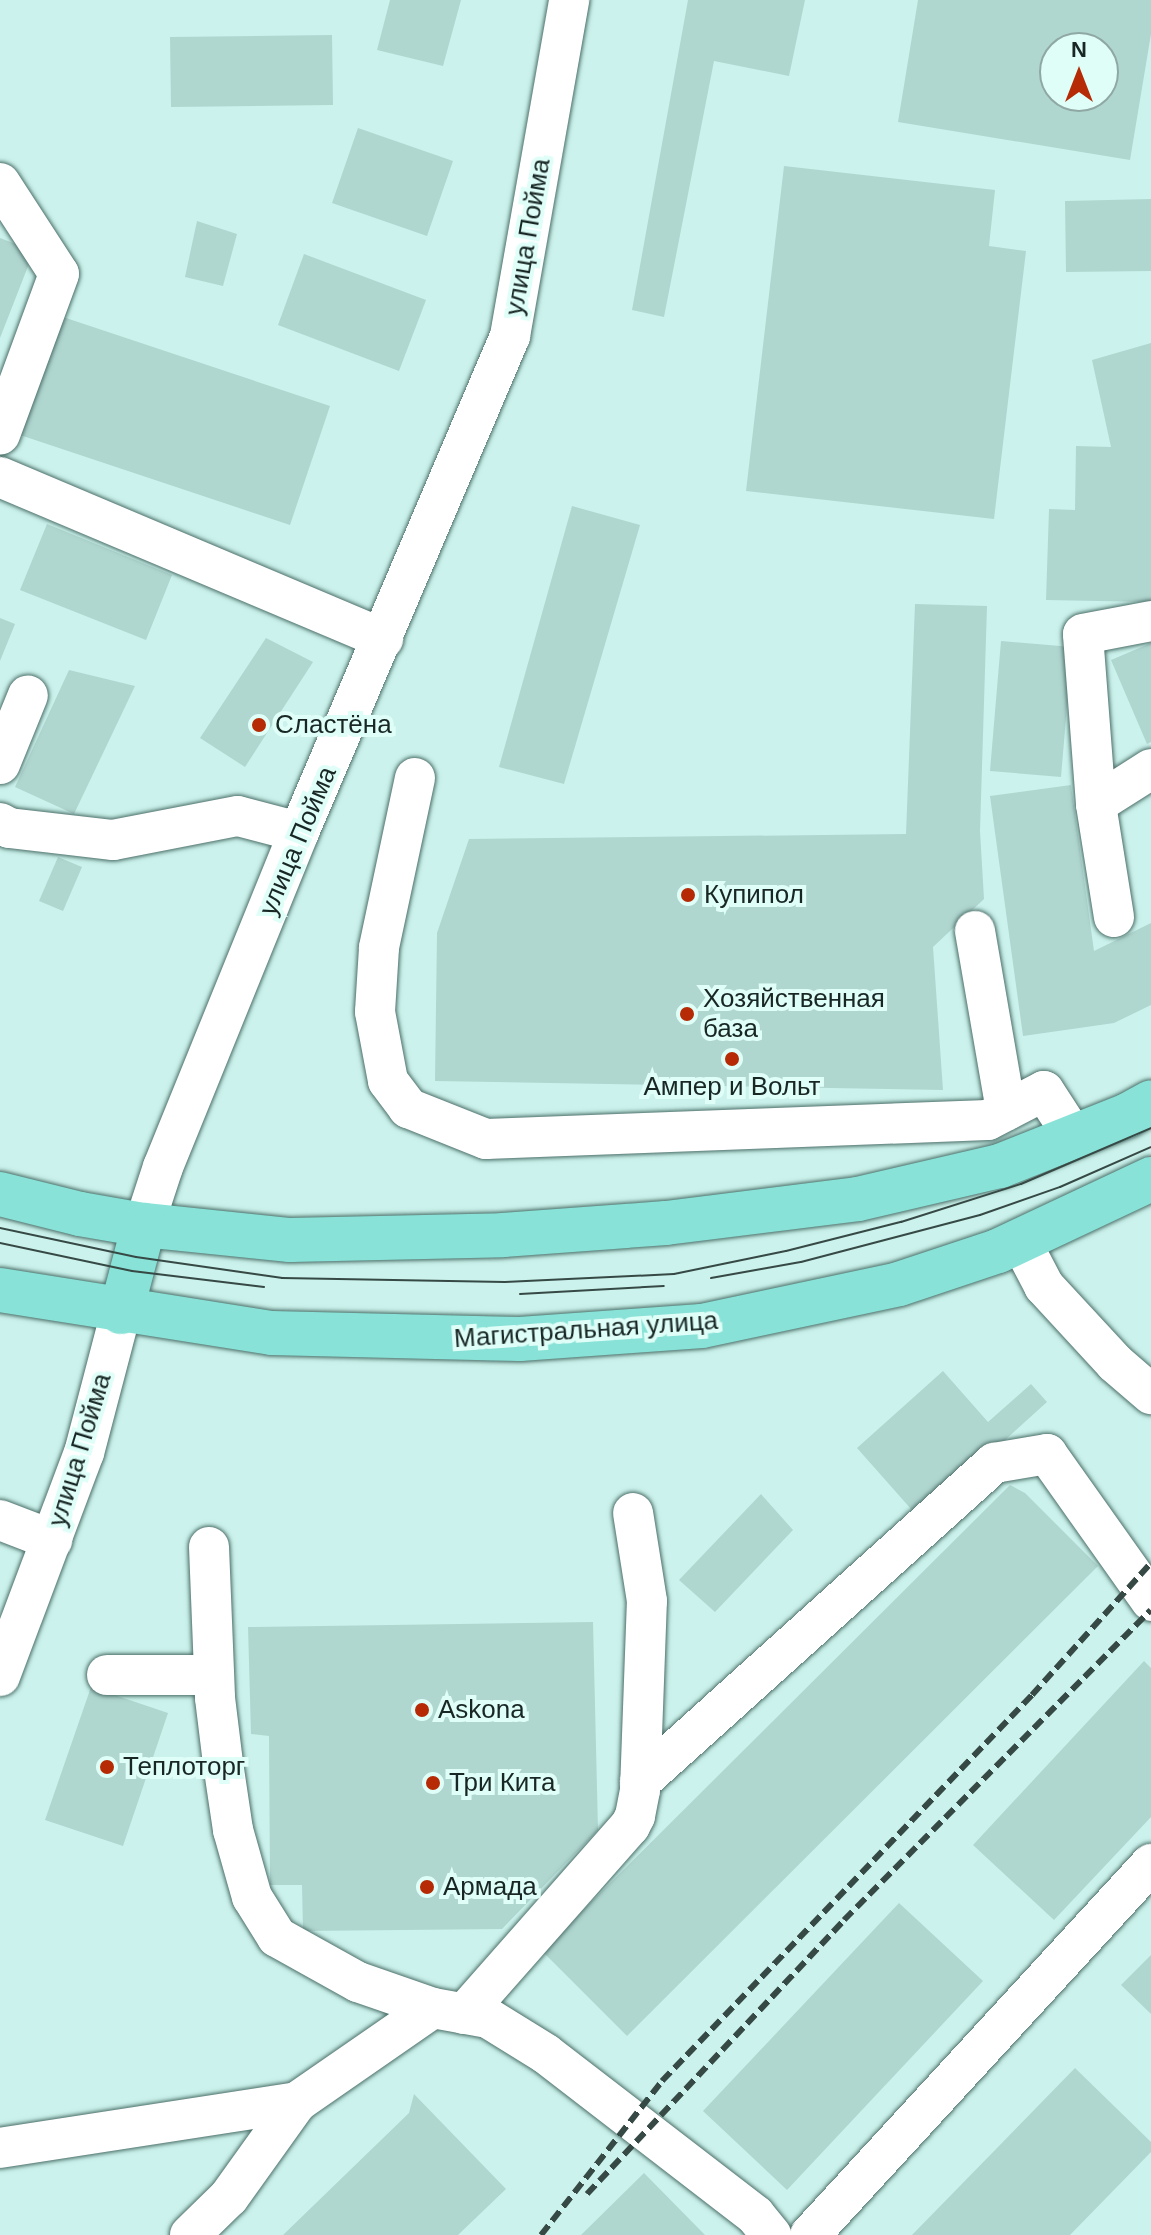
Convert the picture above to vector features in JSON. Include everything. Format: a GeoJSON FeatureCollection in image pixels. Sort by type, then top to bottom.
{"type":"FeatureCollection","features":[{"type":"Feature","properties":{"kind":"main road"},"geometry":{"type":"LineString","coordinates":[[0,1194],[80,1214],[144,1225],[290,1240],[503,1235],[666,1223],[858,1199],[1000,1166],[1151,1102]]}},
{"type":"Feature","properties":{"kind":"main road","name":"Магистральная улица"},"geometry":{"type":"LineString","coordinates":[[0,1290],[121,1312],[271,1333],[433,1340],[520,1339],[702,1326],[899,1284],[1020,1240],[1151,1179]]}},
{"type":"Feature","properties":{"kind":"main road","name":"улица Пойма"},"geometry":{"type":"LineString","coordinates":[[121,1312],[144,1225]]}},
{"type":"Feature","properties":{"kind":"street","name":"улица Пойма"},"geometry":{"type":"LineString","coordinates":[[144,1225],[163,1167],[299,832],[510,336],[569,0]]}},
{"type":"Feature","properties":{"kind":"street"},"geometry":{"type":"LineString","coordinates":[[0,183],[59,274],[0,434]]}},
{"type":"Feature","properties":{"kind":"street"},"geometry":{"type":"LineString","coordinates":[[0,477],[383,639]]}},
{"type":"Feature","properties":{"kind":"street"},"geometry":{"type":"LineString","coordinates":[[1114,917],[1096,804],[1083,634],[1151,621]]}},
{"type":"Feature","properties":{"kind":"street"},"geometry":{"type":"LineString","coordinates":[[0,764],[28,695]]}},
{"type":"Feature","properties":{"kind":"street"},"geometry":{"type":"LineString","coordinates":[[1096,804],[1151,769]]}},
{"type":"Feature","properties":{"kind":"street"},"geometry":{"type":"LineString","coordinates":[[415,778],[379,948],[375,1012],[388,1081],[408,1108],[486,1139],[988,1120],[1044,1091],[1074,1137]]}},
{"type":"Feature","properties":{"kind":"street"},"geometry":{"type":"LineString","coordinates":[[0,823],[9,828],[113,840],[238,816],[299,832]]}},
{"type":"Feature","properties":{"kind":"street"},"geometry":{"type":"LineString","coordinates":[[975,931],[1006,1110]]}},
{"type":"Feature","properties":{"kind":"street"},"geometry":{"type":"LineString","coordinates":[[1020,1240],[1044,1286],[1115,1363],[1151,1394]]}},
{"type":"Feature","properties":{"kind":"street","name":"улица Пойма"},"geometry":{"type":"LineString","coordinates":[[0,1676],[84,1453],[121,1312]]}},
{"type":"Feature","properties":{"kind":"street"},"geometry":{"type":"LineString","coordinates":[[640,1782],[994,1463],[1047,1454],[1151,1601]]}},
{"type":"Feature","properties":{"kind":"street"},"geometry":{"type":"LineString","coordinates":[[0,2148],[297,2102],[449,2011],[630,1826],[638,1803],[640,1782],[647,1601],[633,1513]]}},
{"type":"Feature","properties":{"kind":"street"},"geometry":{"type":"LineString","coordinates":[[0,1520],[52,1540]]}},
{"type":"Feature","properties":{"kind":"street"},"geometry":{"type":"LineString","coordinates":[[209,1547],[214,1675],[233,1830],[252,1897],[277,1937],[358,1982],[449,2011],[488,2018],[546,2054],[755,2215],[771,2235]]}},
{"type":"Feature","properties":{"kind":"street"},"geometry":{"type":"LineString","coordinates":[[107,1675],[214,1675]]}},
{"type":"Feature","properties":{"kind":"street"},"geometry":{"type":"LineString","coordinates":[[810,2235],[1151,1864]]}},
{"type":"Feature","properties":{"kind":"street"},"geometry":{"type":"LineString","coordinates":[[190,2235],[229,2197],[297,2102]]}},
{"type":"Feature","properties":{"kind":"building"},"geometry":{"type":"Polygon","coordinates":[[[390,0],[461,0],[443,66],[377,50],[390,0]]]}},
{"type":"Feature","properties":{"kind":"building"},"geometry":{"type":"Polygon","coordinates":[[[688,0],[805,0],[789,76],[714,61],[664,317],[632,310],[688,0]]]}},
{"type":"Feature","properties":{"kind":"building"},"geometry":{"type":"Polygon","coordinates":[[[918,0],[1151,0],[1151,34],[1130,160],[898,122],[918,0]]]}},
{"type":"Feature","properties":{"kind":"building"},"geometry":{"type":"Polygon","coordinates":[[[332,35],[333,105],[171,107],[170,37],[332,35]]]}},
{"type":"Feature","properties":{"kind":"building"},"geometry":{"type":"Polygon","coordinates":[[[358,128],[453,161],[427,236],[332,203],[358,128]]]}},
{"type":"Feature","properties":{"kind":"building"},"geometry":{"type":"Polygon","coordinates":[[[784,166],[995,190],[989,246],[1026,251],[994,519],[746,491],[784,166]]]}},
{"type":"Feature","properties":{"kind":"building"},"geometry":{"type":"Polygon","coordinates":[[[1151,199],[1151,271],[1066,272],[1065,201],[1151,199]]]}},
{"type":"Feature","properties":{"kind":"building"},"geometry":{"type":"Polygon","coordinates":[[[197,221],[237,234],[223,286],[185,277],[197,221]]]}},
{"type":"Feature","properties":{"kind":"building"},"geometry":{"type":"Polygon","coordinates":[[[0,238],[34,251],[0,338],[0,238]]]}},
{"type":"Feature","properties":{"kind":"building"},"geometry":{"type":"Polygon","coordinates":[[[304,254],[426,300],[399,371],[278,325],[304,254]]]}},
{"type":"Feature","properties":{"kind":"building"},"geometry":{"type":"Polygon","coordinates":[[[60,316],[330,406],[290,525],[20,435],[60,316]]]}},
{"type":"Feature","properties":{"kind":"building"},"geometry":{"type":"Polygon","coordinates":[[[1151,343],[1151,602],[1046,600],[1049,509],[1075,510],[1076,446],[1111,447],[1092,360],[1151,343]]]}},
{"type":"Feature","properties":{"kind":"building"},"geometry":{"type":"Polygon","coordinates":[[[572,506],[640,525],[564,784],[499,767],[572,506]]]}},
{"type":"Feature","properties":{"kind":"building"},"geometry":{"type":"Polygon","coordinates":[[[47,524],[172,575],[146,640],[20,590],[47,524]]]}},
{"type":"Feature","properties":{"kind":"building","name":"Хозяйственная база"},"geometry":{"type":"Polygon","coordinates":[[[915,604],[987,606],[980,831],[984,899],[933,947],[943,1090],[435,1081],[437,933],[469,839],[906,834],[915,604]]]}},
{"type":"Feature","properties":{"kind":"building"},"geometry":{"type":"Polygon","coordinates":[[[0,618],[15,624],[0,661],[0,618]]]}},
{"type":"Feature","properties":{"kind":"building"},"geometry":{"type":"Polygon","coordinates":[[[266,638],[313,662],[245,767],[200,738],[266,638]]]}},
{"type":"Feature","properties":{"kind":"building"},"geometry":{"type":"Polygon","coordinates":[[[1001,641],[1072,647],[1061,777],[990,771],[1001,641]]]}},
{"type":"Feature","properties":{"kind":"building"},"geometry":{"type":"Polygon","coordinates":[[[1151,643],[1151,742],[1147,744],[1111,660],[1151,643]]]}},
{"type":"Feature","properties":{"kind":"building"},"geometry":{"type":"Polygon","coordinates":[[[69,670],[135,686],[74,814],[15,787],[69,670]]]}},
{"type":"Feature","properties":{"kind":"building"},"geometry":{"type":"Polygon","coordinates":[[[1071,785],[1094,951],[1151,923],[1151,1005],[1114,1023],[1023,1036],[990,796],[1071,785]]]}},
{"type":"Feature","properties":{"kind":"building"},"geometry":{"type":"Polygon","coordinates":[[[58,857],[82,867],[63,911],[39,901],[58,857]]]}},
{"type":"Feature","properties":{"kind":"building"},"geometry":{"type":"Polygon","coordinates":[[[943,1371],[988,1422],[1031,1384],[1047,1402],[919,1518],[857,1448],[943,1371]]]}},
{"type":"Feature","properties":{"kind":"building"},"geometry":{"type":"Polygon","coordinates":[[[1010,1485],[1025,1493],[1098,1566],[627,2036],[542,1951],[1010,1485]]]}},
{"type":"Feature","properties":{"kind":"building"},"geometry":{"type":"Polygon","coordinates":[[[761,1494],[793,1530],[715,1612],[679,1580],[761,1494]]]}},
{"type":"Feature","properties":{"kind":"building","name":"Три Кита"},"geometry":{"type":"Polygon","coordinates":[[[593,1622],[598,1830],[502,1929],[303,1931],[302,1885],[270,1885],[269,1736],[251,1734],[248,1627],[593,1622]]]}},
{"type":"Feature","properties":{"kind":"building"},"geometry":{"type":"Polygon","coordinates":[[[1144,1661],[1151,1668],[1151,1817],[1054,1920],[973,1845],[1144,1661]]]}},
{"type":"Feature","properties":{"kind":"building","name":"Теплоторг"},"geometry":{"type":"Polygon","coordinates":[[[91,1687],[168,1713],[123,1846],[45,1820],[91,1687]]]}},
{"type":"Feature","properties":{"kind":"building"},"geometry":{"type":"Polygon","coordinates":[[[899,1903],[983,1981],[787,2190],[703,2111],[899,1903]]]}},
{"type":"Feature","properties":{"kind":"building"},"geometry":{"type":"Polygon","coordinates":[[[1151,1955],[1151,2014],[1121,1985],[1151,1955]]]}},
{"type":"Feature","properties":{"kind":"building"},"geometry":{"type":"Polygon","coordinates":[[[1075,2068],[1151,2142],[1151,2152],[1070,2235],[912,2235],[1075,2068]]]}},
{"type":"Feature","properties":{"kind":"building"},"geometry":{"type":"Polygon","coordinates":[[[414,2094],[506,2189],[458,2235],[283,2235],[409,2113],[414,2094]]]}},
{"type":"Feature","properties":{"kind":"building"},"geometry":{"type":"Polygon","coordinates":[[[644,2173],[705,2235],[581,2235],[644,2173]]]}},
{"type":"Feature","properties":{"kind":"tram line"},"geometry":{"type":"LineString","coordinates":[[0,1228],[136,1257],[282,1278],[505,1282],[674,1274],[786,1251],[901,1222],[1021,1184],[1151,1128]]}},
{"type":"Feature","properties":{"kind":"tram line"},"geometry":{"type":"LineString","coordinates":[[711,1278],[801,1262],[980,1215],[1060,1187],[1151,1147]]}},
{"type":"Feature","properties":{"kind":"tram line"},"geometry":{"type":"LineString","coordinates":[[0,1243],[132,1271],[264,1287]]}},
{"type":"Feature","properties":{"kind":"tram line"},"geometry":{"type":"LineString","coordinates":[[520,1294],[664,1286]]}},
{"type":"Feature","properties":{"kind":"railway"},"geometry":{"type":"LineString","coordinates":[[541,2235],[662,2081],[1032,1695],[1151,1563]]}},
{"type":"Feature","properties":{"kind":"railway"},"geometry":{"type":"LineString","coordinates":[[587,2194],[844,1920],[1151,1610]]}},
{"type":"Feature","properties":{"kind":"place","name":"Сластёна"},"geometry":{"type":"Point","coordinates":[259,725]}},
{"type":"Feature","properties":{"kind":"place","name":"Купипол"},"geometry":{"type":"Point","coordinates":[688,895]}},
{"type":"Feature","properties":{"kind":"place","name":"Хозяйственная база"},"geometry":{"type":"Point","coordinates":[687,1014]}},
{"type":"Feature","properties":{"kind":"place","name":"Ампер и Вольт"},"geometry":{"type":"Point","coordinates":[732,1059]}},
{"type":"Feature","properties":{"kind":"place","name":"Askona"},"geometry":{"type":"Point","coordinates":[422,1710]}},
{"type":"Feature","properties":{"kind":"place","name":"Теплоторг"},"geometry":{"type":"Point","coordinates":[107,1767]}},
{"type":"Feature","properties":{"kind":"place","name":"Три Кита"},"geometry":{"type":"Point","coordinates":[433,1783]}},
{"type":"Feature","properties":{"kind":"place","name":"Армада"},"geometry":{"type":"Point","coordinates":[427,1887]}}]}
